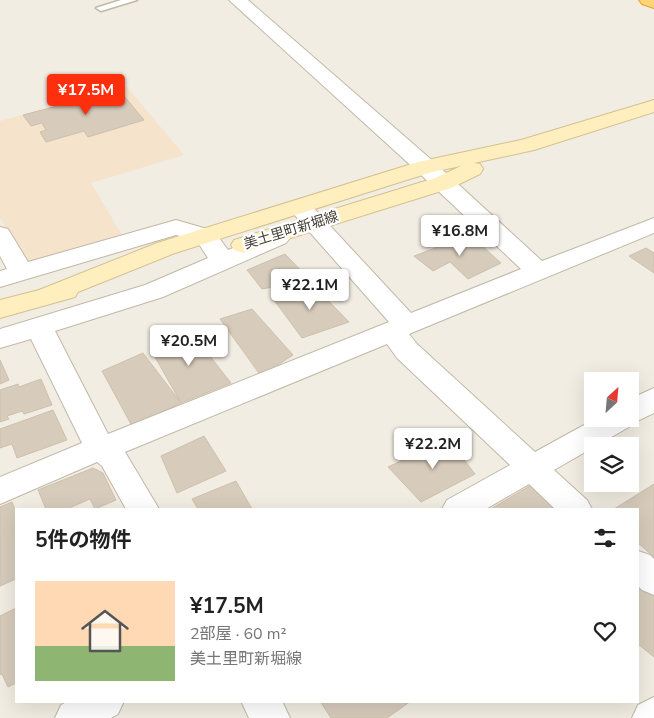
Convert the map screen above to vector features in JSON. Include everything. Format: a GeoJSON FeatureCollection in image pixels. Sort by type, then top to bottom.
{"type":"FeatureCollection","features":[{"type":"Feature","properties":{"kind":"highway"},"geometry":{"type":"LineString","coordinates":[[648,0],[654,3]]}},
{"type":"Feature","properties":{"kind":"main road","name":"美土里町新堀線"},"geometry":{"type":"LineString","coordinates":[[0,309],[49,294],[179,264],[211,244],[654,106]]}},
{"type":"Feature","properties":{"kind":"street"},"geometry":{"type":"LineString","coordinates":[[238,0],[435,175],[538,272]]}},
{"type":"Feature","properties":{"kind":"street"},"geometry":{"type":"LineString","coordinates":[[0,339],[154,291],[307,214],[400,328],[407,351],[575,508]]}},
{"type":"Feature","properties":{"kind":"street"},"geometry":{"type":"LineString","coordinates":[[0,491],[100,448],[128,440],[654,225]]}},
{"type":"Feature","properties":{"kind":"street"},"geometry":{"type":"LineString","coordinates":[[0,234],[11,276],[176,227],[211,244]]}},
{"type":"Feature","properties":{"kind":"street"},"geometry":{"type":"LineString","coordinates":[[39,327],[100,448],[113,458],[142,508]]}},
{"type":"Feature","properties":{"kind":"street"},"geometry":{"type":"LineString","coordinates":[[639,408],[654,399]]}},
{"type":"Feature","properties":{"kind":"street"},"geometry":{"type":"LineString","coordinates":[[460,508],[603,428]]}},
{"type":"Feature","properties":{"kind":"street"},"geometry":{"type":"LineString","coordinates":[[639,566],[654,580]]}},
{"type":"Feature","properties":{"kind":"street"},"geometry":{"type":"LineString","coordinates":[[74,718],[101,703]]}},
{"type":"Feature","properties":{"kind":"street"},"geometry":{"type":"LineString","coordinates":[[261,703],[271,718]]}},
{"type":"Feature","properties":{"kind":"street"},"geometry":{"type":"LineString","coordinates":[[651,718],[654,715]]}},
{"type":"Feature","properties":{"kind":"lane"},"geometry":{"type":"LineString","coordinates":[[101,8],[132,0]]}},
{"type":"Feature","properties":{"kind":"shaded area"},"geometry":{"type":"Polygon","coordinates":[[[127,87],[184,155],[91,183],[122,235],[27,262],[23,261],[0,217],[0,121],[127,87]]]}},
{"type":"Feature","properties":{"kind":"building"},"geometry":{"type":"Polygon","coordinates":[[[119,90],[144,120],[88,137],[84,131],[46,142],[40,132],[46,130],[42,123],[31,126],[23,115],[119,90]]]}},
{"type":"Feature","properties":{"kind":"building"},"geometry":{"type":"Polygon","coordinates":[[[470,235],[501,263],[468,279],[450,262],[433,271],[414,256],[470,235]]]}},
{"type":"Feature","properties":{"kind":"building"},"geometry":{"type":"Polygon","coordinates":[[[646,248],[654,253],[654,273],[629,256],[646,248]]]}},
{"type":"Feature","properties":{"kind":"building"},"geometry":{"type":"Polygon","coordinates":[[[285,254],[310,280],[262,289],[247,270],[285,254]]]}},
{"type":"Feature","properties":{"kind":"building"},"geometry":{"type":"Polygon","coordinates":[[[312,284],[349,322],[302,338],[274,300],[312,284]]]}},
{"type":"Feature","properties":{"kind":"building"},"geometry":{"type":"Polygon","coordinates":[[[252,309],[293,355],[261,376],[220,319],[252,309]]]}},
{"type":"Feature","properties":{"kind":"building"},"geometry":{"type":"Polygon","coordinates":[[[191,332],[231,383],[181,403],[150,348],[191,332]]]}},
{"type":"Feature","properties":{"kind":"building"},"geometry":{"type":"Polygon","coordinates":[[[143,353],[181,403],[132,426],[102,371],[143,353]]]}},
{"type":"Feature","properties":{"kind":"building"},"geometry":{"type":"Polygon","coordinates":[[[0,360],[9,380],[0,384],[0,360]]]}},
{"type":"Feature","properties":{"kind":"building"},"geometry":{"type":"Polygon","coordinates":[[[41,379],[52,405],[24,414],[22,411],[7,416],[9,419],[0,422],[0,390],[18,384],[19,387],[41,379]]]}},
{"type":"Feature","properties":{"kind":"building"},"geometry":{"type":"Polygon","coordinates":[[[53,410],[67,440],[17,458],[12,444],[0,448],[0,429],[53,410]]]}},
{"type":"Feature","properties":{"kind":"building"},"geometry":{"type":"Polygon","coordinates":[[[204,436],[226,471],[177,493],[161,456],[204,436]]]}},
{"type":"Feature","properties":{"kind":"building"},"geometry":{"type":"Polygon","coordinates":[[[448,439],[475,474],[421,502],[388,467],[448,439]]]}},
{"type":"Feature","properties":{"kind":"building"},"geometry":{"type":"Polygon","coordinates":[[[93,468],[103,473],[116,500],[97,508],[94,508],[90,499],[69,508],[46,508],[38,490],[93,468]]]}},
{"type":"Feature","properties":{"kind":"building"},"geometry":{"type":"Polygon","coordinates":[[[236,481],[251,508],[197,508],[192,499],[236,481]]]}},
{"type":"Feature","properties":{"kind":"building"},"geometry":{"type":"Polygon","coordinates":[[[654,484],[654,557],[639,544],[639,508],[616,508],[654,484]]]}},
{"type":"Feature","properties":{"kind":"building"},"geometry":{"type":"Polygon","coordinates":[[[531,485],[555,508],[493,508],[531,485]]]}},
{"type":"Feature","properties":{"kind":"building"},"geometry":{"type":"Polygon","coordinates":[[[12,502],[15,510],[15,579],[0,586],[0,507],[12,502]]]}},
{"type":"Feature","properties":{"kind":"building"},"geometry":{"type":"Polygon","coordinates":[[[639,583],[654,595],[654,657],[639,645],[639,583]]]}},
{"type":"Feature","properties":{"kind":"building"},"geometry":{"type":"Polygon","coordinates":[[[15,608],[15,684],[8,687],[2,674],[0,675],[0,616],[15,608]]]}},
{"type":"Feature","properties":{"kind":"building"},"geometry":{"type":"Polygon","coordinates":[[[321,703],[408,703],[387,718],[331,718],[321,703]]]}}]}
